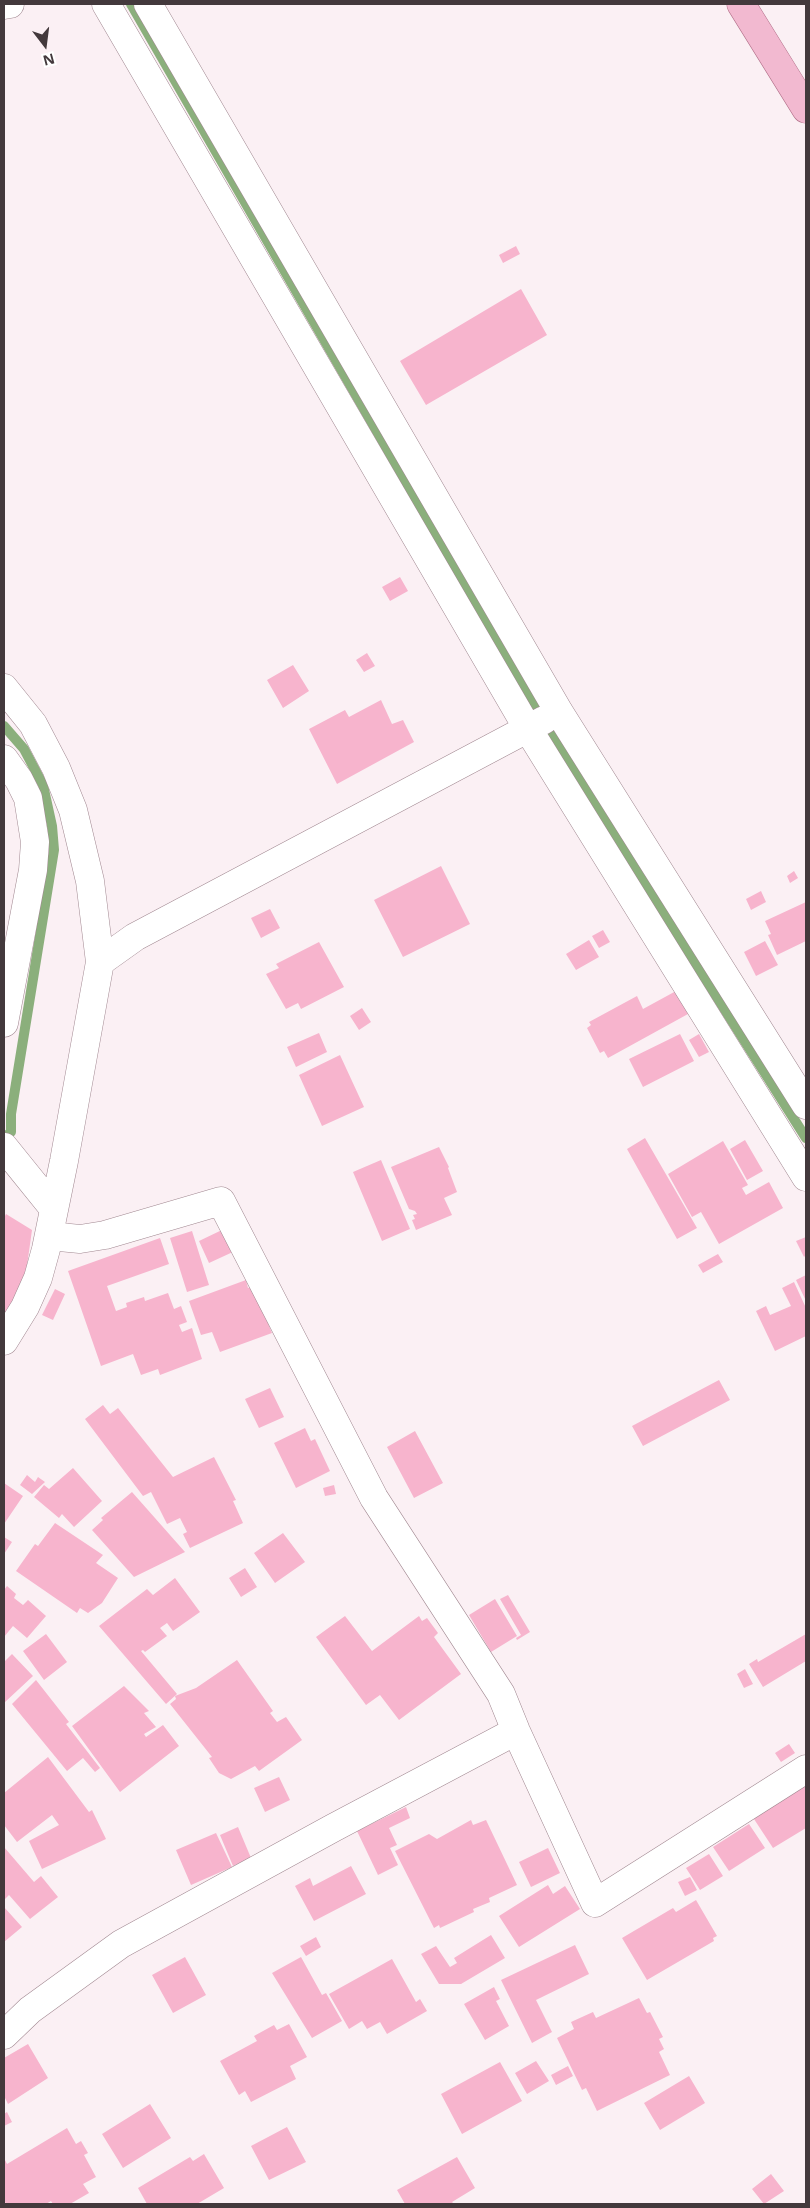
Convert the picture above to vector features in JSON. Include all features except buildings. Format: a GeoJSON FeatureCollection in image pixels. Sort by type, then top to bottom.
{"type":"FeatureCollection","features":[{"type":"Feature","properties":{"kind":"main road"},"geometry":{"type":"LineString","coordinates":[[741,4],[806,109]]}},
{"type":"Feature","properties":{"kind":"street"},"geometry":{"type":"LineString","coordinates":[[4,5],[10,4]]}},
{"type":"Feature","properties":{"kind":"street"},"geometry":{"type":"LineString","coordinates":[[106,4],[528,729],[806,1177]]}},
{"type":"Feature","properties":{"kind":"street"},"geometry":{"type":"LineString","coordinates":[[148,4],[559,712],[806,1105]]}},
{"type":"Feature","properties":{"kind":"street"},"geometry":{"type":"LineString","coordinates":[[4,688],[33,724],[56,768],[72,810],[90,880],[100,962],[49,1236],[38,1278],[25,1307],[4,1341]]}},
{"type":"Feature","properties":{"kind":"street"},"geometry":{"type":"LineString","coordinates":[[100,962],[135,937],[559,712]]}},
{"type":"Feature","properties":{"kind":"street"},"geometry":{"type":"LineString","coordinates":[[4,759],[19,780],[28,798],[35,842],[33,870],[4,1023]]}},
{"type":"Feature","properties":{"kind":"street"},"geometry":{"type":"LineString","coordinates":[[5,1149],[54,1209]]}},
{"type":"Feature","properties":{"kind":"street"},"geometry":{"type":"LineString","coordinates":[[49,1236],[80,1239],[105,1235],[221,1201],[374,1498],[501,1694],[595,1903],[806,1769]]}},
{"type":"Feature","properties":{"kind":"street"},"geometry":{"type":"LineString","coordinates":[[4,2035],[30,2010],[121,1944],[516,1731]]}},
{"type":"Feature","properties":{"kind":"waterway"},"geometry":{"type":"LineString","coordinates":[[131,4],[555,741],[806,1138]]}},
{"type":"Feature","properties":{"kind":"waterway"},"geometry":{"type":"LineString","coordinates":[[4,726],[24,749],[43,785],[52,826],[54,850],[11,1114],[11,1132],[4,1138]]}}]}
